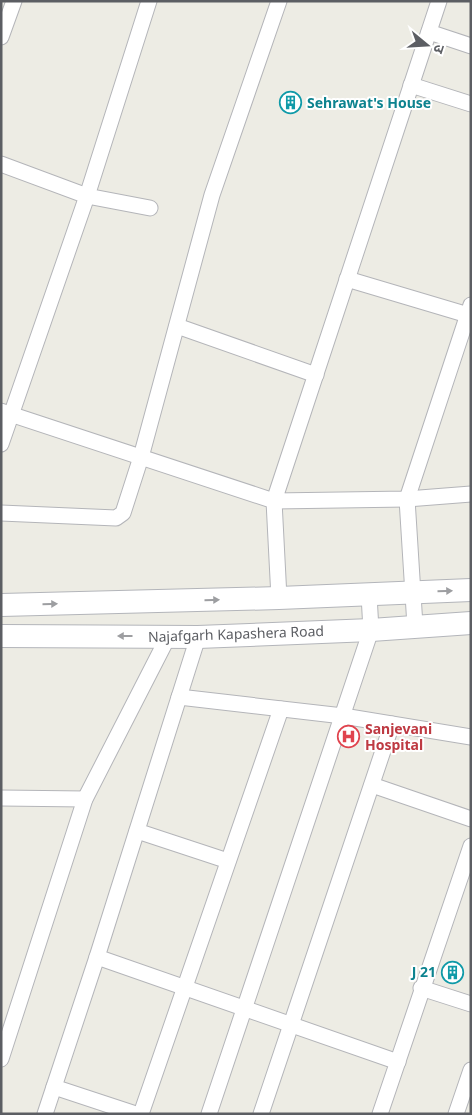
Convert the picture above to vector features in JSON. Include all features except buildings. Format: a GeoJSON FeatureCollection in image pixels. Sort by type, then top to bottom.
{"type":"FeatureCollection","features":[{"type":"Feature","properties":{"kind":"main road"},"geometry":{"type":"LineString","coordinates":[[1,605],[279,598],[471,590]]}},
{"type":"Feature","properties":{"kind":"main road","name":"Najafgarh Kapashera Road"},"geometry":{"type":"LineString","coordinates":[[1,636],[198,637],[371,630],[471,623]]}},
{"type":"Feature","properties":{"kind":"street"},"geometry":{"type":"LineString","coordinates":[[1,37],[14,1]]}},
{"type":"Feature","properties":{"kind":"street"},"geometry":{"type":"LineString","coordinates":[[1,444],[6,413],[87,196],[149,1]]}},
{"type":"Feature","properties":{"kind":"street"},"geometry":{"type":"LineString","coordinates":[[1,513],[121,516],[141,457],[212,195],[279,1]]}},
{"type":"Feature","properties":{"kind":"street"},"geometry":{"type":"LineString","coordinates":[[279,598],[274,501],[439,1]]}},
{"type":"Feature","properties":{"kind":"street"},"geometry":{"type":"LineString","coordinates":[[429,32],[471,46]]}},
{"type":"Feature","properties":{"kind":"street"},"geometry":{"type":"LineString","coordinates":[[411,85],[471,104]]}},
{"type":"Feature","properties":{"kind":"street"},"geometry":{"type":"LineString","coordinates":[[1,164],[87,196],[150,208]]}},
{"type":"Feature","properties":{"kind":"street"},"geometry":{"type":"LineString","coordinates":[[347,279],[469,310],[407,499],[415,626]]}},
{"type":"Feature","properties":{"kind":"street"},"geometry":{"type":"LineString","coordinates":[[177,326],[316,375]]}},
{"type":"Feature","properties":{"kind":"street"},"geometry":{"type":"LineString","coordinates":[[6,413],[274,501],[407,499],[471,494]]}},
{"type":"Feature","properties":{"kind":"street"},"geometry":{"type":"LineString","coordinates":[[209,1114],[371,630],[369,594]]}},
{"type":"Feature","properties":{"kind":"street"},"geometry":{"type":"LineString","coordinates":[[1,1059],[85,799],[168,637]]}},
{"type":"Feature","properties":{"kind":"street"},"geometry":{"type":"LineString","coordinates":[[45,1114],[97,957],[198,637]]}},
{"type":"Feature","properties":{"kind":"street"},"geometry":{"type":"LineString","coordinates":[[179,697],[343,716],[471,737]]}},
{"type":"Feature","properties":{"kind":"street"},"geometry":{"type":"LineString","coordinates":[[141,1114],[281,709]]}},
{"type":"Feature","properties":{"kind":"street"},"geometry":{"type":"LineString","coordinates":[[261,1114],[392,724]]}},
{"type":"Feature","properties":{"kind":"street"},"geometry":{"type":"LineString","coordinates":[[372,785],[471,819]]}},
{"type":"Feature","properties":{"kind":"street"},"geometry":{"type":"LineString","coordinates":[[1,798],[85,799]]}},
{"type":"Feature","properties":{"kind":"street"},"geometry":{"type":"LineString","coordinates":[[137,831],[228,861]]}},
{"type":"Feature","properties":{"kind":"street"},"geometry":{"type":"LineString","coordinates":[[380,1114],[421,988],[471,846]]}},
{"type":"Feature","properties":{"kind":"street"},"geometry":{"type":"LineString","coordinates":[[97,957],[398,1062]]}},
{"type":"Feature","properties":{"kind":"street"},"geometry":{"type":"LineString","coordinates":[[421,988],[471,1004]]}},
{"type":"Feature","properties":{"kind":"street"},"geometry":{"type":"LineString","coordinates":[[456,1114],[471,1070]]}},
{"type":"Feature","properties":{"kind":"street"},"geometry":{"type":"LineString","coordinates":[[54,1087],[136,1114]]}},
{"type":"Feature","properties":{"kind":"place","name":"Sehrawat's House"},"geometry":{"type":"Point","coordinates":[291,103]}},
{"type":"Feature","properties":{"kind":"place","name":"Sanjevani Hospital"},"geometry":{"type":"Point","coordinates":[349,737]}},
{"type":"Feature","properties":{"kind":"place","name":"J 21"},"geometry":{"type":"Point","coordinates":[452,972]}}]}
